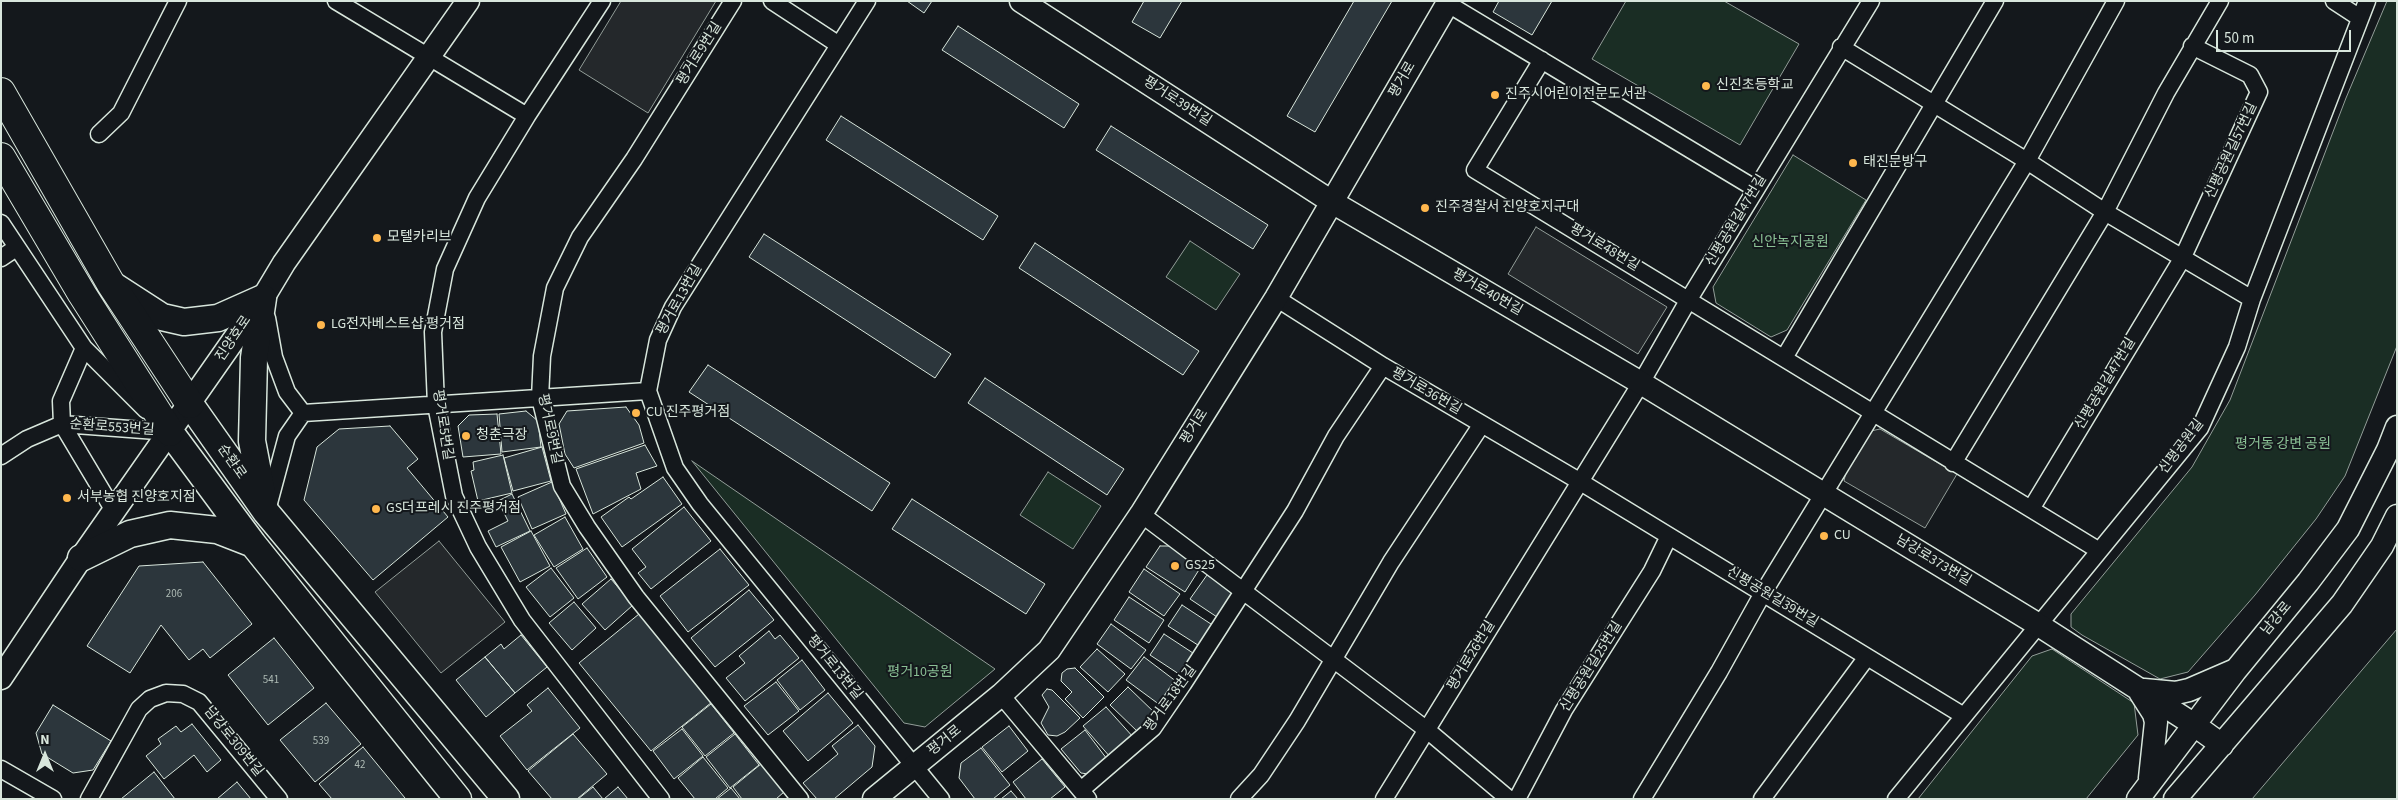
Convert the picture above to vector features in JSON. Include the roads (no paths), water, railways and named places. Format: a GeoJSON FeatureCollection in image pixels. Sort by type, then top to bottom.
{"type":"FeatureCollection","features":[{"type":"Feature","properties":{"kind":"highway","name":"순환로"},"geometry":{"type":"LineString","coordinates":[[1,92],[111,284],[190,404]]}},
{"type":"Feature","properties":{"kind":"highway"},"geometry":{"type":"LineString","coordinates":[[1,156],[82,294],[170,432]]}},
{"type":"Feature","properties":{"kind":"main road"},"geometry":{"type":"LineString","coordinates":[[111,284],[162,317],[184,322],[218,318],[263,298]]}},
{"type":"Feature","properties":{"kind":"main road"},"geometry":{"type":"LineString","coordinates":[[263,298],[254,358],[252,441],[266,512]]}},
{"type":"Feature","properties":{"kind":"main road","name":"순환로"},"geometry":{"type":"LineString","coordinates":[[190,404],[266,512],[506,799]]}},
{"type":"Feature","properties":{"kind":"main road"},"geometry":{"type":"LineString","coordinates":[[170,432],[253,544],[458,799]]}},
{"type":"Feature","properties":{"kind":"main road"},"geometry":{"type":"LineString","coordinates":[[81,558],[130,534],[170,525],[217,530],[253,544]]}},
{"type":"Feature","properties":{"kind":"street"},"geometry":{"type":"LineString","coordinates":[[99,134],[122,112],[178,1]]}},
{"type":"Feature","properties":{"kind":"street"},"geometry":{"type":"LineString","coordinates":[[336,1],[527,116]]}},
{"type":"Feature","properties":{"kind":"street","name":"진양호로"},"geometry":{"type":"LineString","coordinates":[[1,678],[114,510],[263,298],[284,263],[468,1]]}},
{"type":"Feature","properties":{"kind":"street","name":"평거로5번길"},"geometry":{"type":"LineString","coordinates":[[602,1],[527,116],[477,198],[445,269],[433,332],[436,405],[454,496],[478,547],[522,620],[661,799]]}},
{"type":"Feature","properties":{"kind":"street","name":"평거로9번길"},"geometry":{"type":"LineString","coordinates":[[733,1],[634,159],[580,237],[555,288],[542,356],[540,398],[562,486],[587,527],[636,597],[800,799]]}},
{"type":"Feature","properties":{"kind":"street"},"geometry":{"type":"LineString","coordinates":[[772,1],[839,45]]}},
{"type":"Feature","properties":{"kind":"street","name":"평거로13번길"},"geometry":{"type":"LineString","coordinates":[[867,1],[673,307],[658,340],[648,391],[675,468],[705,510],[941,799]]}},
{"type":"Feature","properties":{"kind":"street","name":"평거로39번길"},"geometry":{"type":"LineString","coordinates":[[1021,1],[1332,202]]}},
{"type":"Feature","properties":{"kind":"street"},"geometry":{"type":"LineString","coordinates":[[1870,1],[1842,47],[2027,161],[2105,212],[2252,299]]}},
{"type":"Feature","properties":{"kind":"street"},"geometry":{"type":"LineString","coordinates":[[1784,358],[1995,1]]}},
{"type":"Feature","properties":{"kind":"street"},"geometry":{"type":"LineString","coordinates":[[1642,799],[1719,672],[1763,593],[2027,161],[2116,1]]}},
{"type":"Feature","properties":{"kind":"street"},"geometry":{"type":"LineString","coordinates":[[1953,463],[2105,212],[2192,46],[2220,1]]}},
{"type":"Feature","properties":{"kind":"street"},"geometry":{"type":"LineString","coordinates":[[2334,1],[2360,18]]}},
{"type":"Feature","properties":{"kind":"street","name":"신평공원길"},"geometry":{"type":"LineString","coordinates":[[1896,799],[2037,624],[2200,428],[2236,346],[2252,299],[2367,1]]}},
{"type":"Feature","properties":{"kind":"street"},"geometry":{"type":"LineString","coordinates":[[1448,2],[1756,189]]}},
{"type":"Feature","properties":{"kind":"street","name":"평거로"},"geometry":{"type":"LineString","coordinates":[[874,799],[1002,695],[1049,650],[1140,514],[1276,298],[1448,2]]}},
{"type":"Feature","properties":{"kind":"street","name":"신평공원길57번길"},"geometry":{"type":"LineString","coordinates":[[2182,259],[2259,92],[2250,75],[2192,46]]}},
{"type":"Feature","properties":{"kind":"street","name":"신평공원길47번길"},"geometry":{"type":"LineString","coordinates":[[1641,383],[1689,299],[1842,47]]}},
{"type":"Feature","properties":{"kind":"street","name":"평거로48번길"},"geometry":{"type":"LineString","coordinates":[[1542,60],[1475,170],[1689,299]]}},
{"type":"Feature","properties":{"kind":"street","name":"평거로40번길"},"geometry":{"type":"LineString","coordinates":[[1332,202],[1641,383]]}},
{"type":"Feature","properties":{"kind":"street"},"geometry":{"type":"LineString","coordinates":[[1,223],[84,348],[126,392],[170,432]]}},
{"type":"Feature","properties":{"kind":"street"},"geometry":{"type":"LineString","coordinates":[[1,258],[16,248]]}},
{"type":"Feature","properties":{"kind":"street","name":"신평공원길47번길"},"geometry":{"type":"LineString","coordinates":[[2031,509],[2182,259]]}},
{"type":"Feature","properties":{"kind":"street"},"geometry":{"type":"LineString","coordinates":[[263,298],[274,357],[287,392],[302,413]]}},
{"type":"Feature","properties":{"kind":"street","name":"평거로36번길"},"geometry":{"type":"LineString","coordinates":[[1276,298],[1383,366],[1579,481]]}},
{"type":"Feature","properties":{"kind":"street"},"geometry":{"type":"LineString","coordinates":[[1689,299],[1874,412],[1953,463],[2098,550]]}},
{"type":"Feature","properties":{"kind":"street"},"geometry":{"type":"LineString","coordinates":[[84,348],[61,402],[62,424],[114,510]]}},
{"type":"Feature","properties":{"kind":"street"},"geometry":{"type":"LineString","coordinates":[[1243,592],[1295,511],[1336,436],[1383,366]]}},
{"type":"Feature","properties":{"kind":"street","name":"평거로26번길"},"geometry":{"type":"LineString","coordinates":[[1427,730],[1641,383]]}},
{"type":"Feature","properties":{"kind":"street","name":"남강로373번길"},"geometry":{"type":"LineString","coordinates":[[1641,383],[2037,624],[2193,724],[2222,745]]}},
{"type":"Feature","properties":{"kind":"street"},"geometry":{"type":"LineString","coordinates":[[302,413],[648,391]]}},
{"type":"Feature","properties":{"kind":"street"},"geometry":{"type":"LineString","coordinates":[[266,512],[287,436],[302,413]]}},
{"type":"Feature","properties":{"kind":"street","name":"순환로553번길"},"geometry":{"type":"LineString","coordinates":[[1,456],[27,439],[62,424],[170,432]]}},
{"type":"Feature","properties":{"kind":"street"},"geometry":{"type":"LineString","coordinates":[[1239,799],[1261,775],[1297,721],[1391,562],[1482,424]]}},
{"type":"Feature","properties":{"kind":"street","name":"남강로"},"geometry":{"type":"LineString","coordinates":[[2138,799],[2150,780],[2193,724],[2348,530],[2388,450],[2397,427]]}},
{"type":"Feature","properties":{"kind":"street","name":"신평공원길39번길"},"geometry":{"type":"LineString","coordinates":[[1579,481],[1964,716]]}},
{"type":"Feature","properties":{"kind":"street"},"geometry":{"type":"LineString","coordinates":[[1140,514],[1427,730],[1509,799]]}},
{"type":"Feature","properties":{"kind":"street"},"geometry":{"type":"LineString","coordinates":[[2176,799],[2342,604],[2382,546],[2397,516]]}},
{"type":"Feature","properties":{"kind":"street","name":"신평공원길25번길"},"geometry":{"type":"LineString","coordinates":[[1517,799],[1564,710],[1652,571],[1669,536]]}},
{"type":"Feature","properties":{"kind":"street","name":"평거로18번길"},"geometry":{"type":"LineString","coordinates":[[1002,695],[1084,794],[1153,728],[1243,592]]}},
{"type":"Feature","properties":{"kind":"street"},"geometry":{"type":"LineString","coordinates":[[1762,799],[1867,657]]}},
{"type":"Feature","properties":{"kind":"street"},"geometry":{"type":"LineString","coordinates":[[2138,689],[2176,693],[2189,690],[2235,671]]}},
{"type":"Feature","properties":{"kind":"street"},"geometry":{"type":"LineString","coordinates":[[2138,689],[2154,714],[2156,722],[2157,731],[2150,780]]}},
{"type":"Feature","properties":{"kind":"street","name":"남강로309번길"},"geometry":{"type":"LineString","coordinates":[[89,799],[139,709],[150,698],[166,693],[183,694],[199,702],[279,799]]}},
{"type":"Feature","properties":{"kind":"street"},"geometry":{"type":"LineString","coordinates":[[1384,799],[1427,730]]}},
{"type":"Feature","properties":{"kind":"street"},"geometry":{"type":"LineString","coordinates":[[1,769],[53,799]]}},
{"type":"Feature","properties":{"kind":"place","name":"신진초등학교"},"geometry":{"type":"Point","coordinates":[1706,86]}},
{"type":"Feature","properties":{"kind":"place","name":"진주시어린이전문도서관"},"geometry":{"type":"Point","coordinates":[1495,95]}},
{"type":"Feature","properties":{"kind":"place","name":"태진문방구"},"geometry":{"type":"Point","coordinates":[1853,163]}},
{"type":"Feature","properties":{"kind":"place","name":"진주경찰서 진양호지구대"},"geometry":{"type":"Point","coordinates":[1425,208]}},
{"type":"Feature","properties":{"kind":"place","name":"모텔카리브"},"geometry":{"type":"Point","coordinates":[377,238]}},
{"type":"Feature","properties":{"kind":"place","name":"LG전자베스트샵 평거점"},"geometry":{"type":"Point","coordinates":[321,325]}},
{"type":"Feature","properties":{"kind":"place","name":"CU 진주평거점"},"geometry":{"type":"Point","coordinates":[636,413]}},
{"type":"Feature","properties":{"kind":"place","name":"청춘극장"},"geometry":{"type":"Point","coordinates":[466,436]}},
{"type":"Feature","properties":{"kind":"place","name":"서부농협 진양호지점"},"geometry":{"type":"Point","coordinates":[67,498]}},
{"type":"Feature","properties":{"kind":"place","name":"GS더프레시 진주평거점"},"geometry":{"type":"Point","coordinates":[376,509]}},
{"type":"Feature","properties":{"kind":"place","name":"CU"},"geometry":{"type":"Point","coordinates":[1824,536]}},
{"type":"Feature","properties":{"kind":"place","name":"GS25"},"geometry":{"type":"Point","coordinates":[1175,566]}},
{"type":"Feature","properties":{"kind":"park label","name":"신안녹지공원"},"geometry":{"type":"Point","coordinates":[1790,243]}},
{"type":"Feature","properties":{"kind":"park label","name":"평거동 강변 공원"},"geometry":{"type":"Point","coordinates":[2283,445]}},
{"type":"Feature","properties":{"kind":"park label","name":"평거10공원"},"geometry":{"type":"Point","coordinates":[920,673]}}]}
